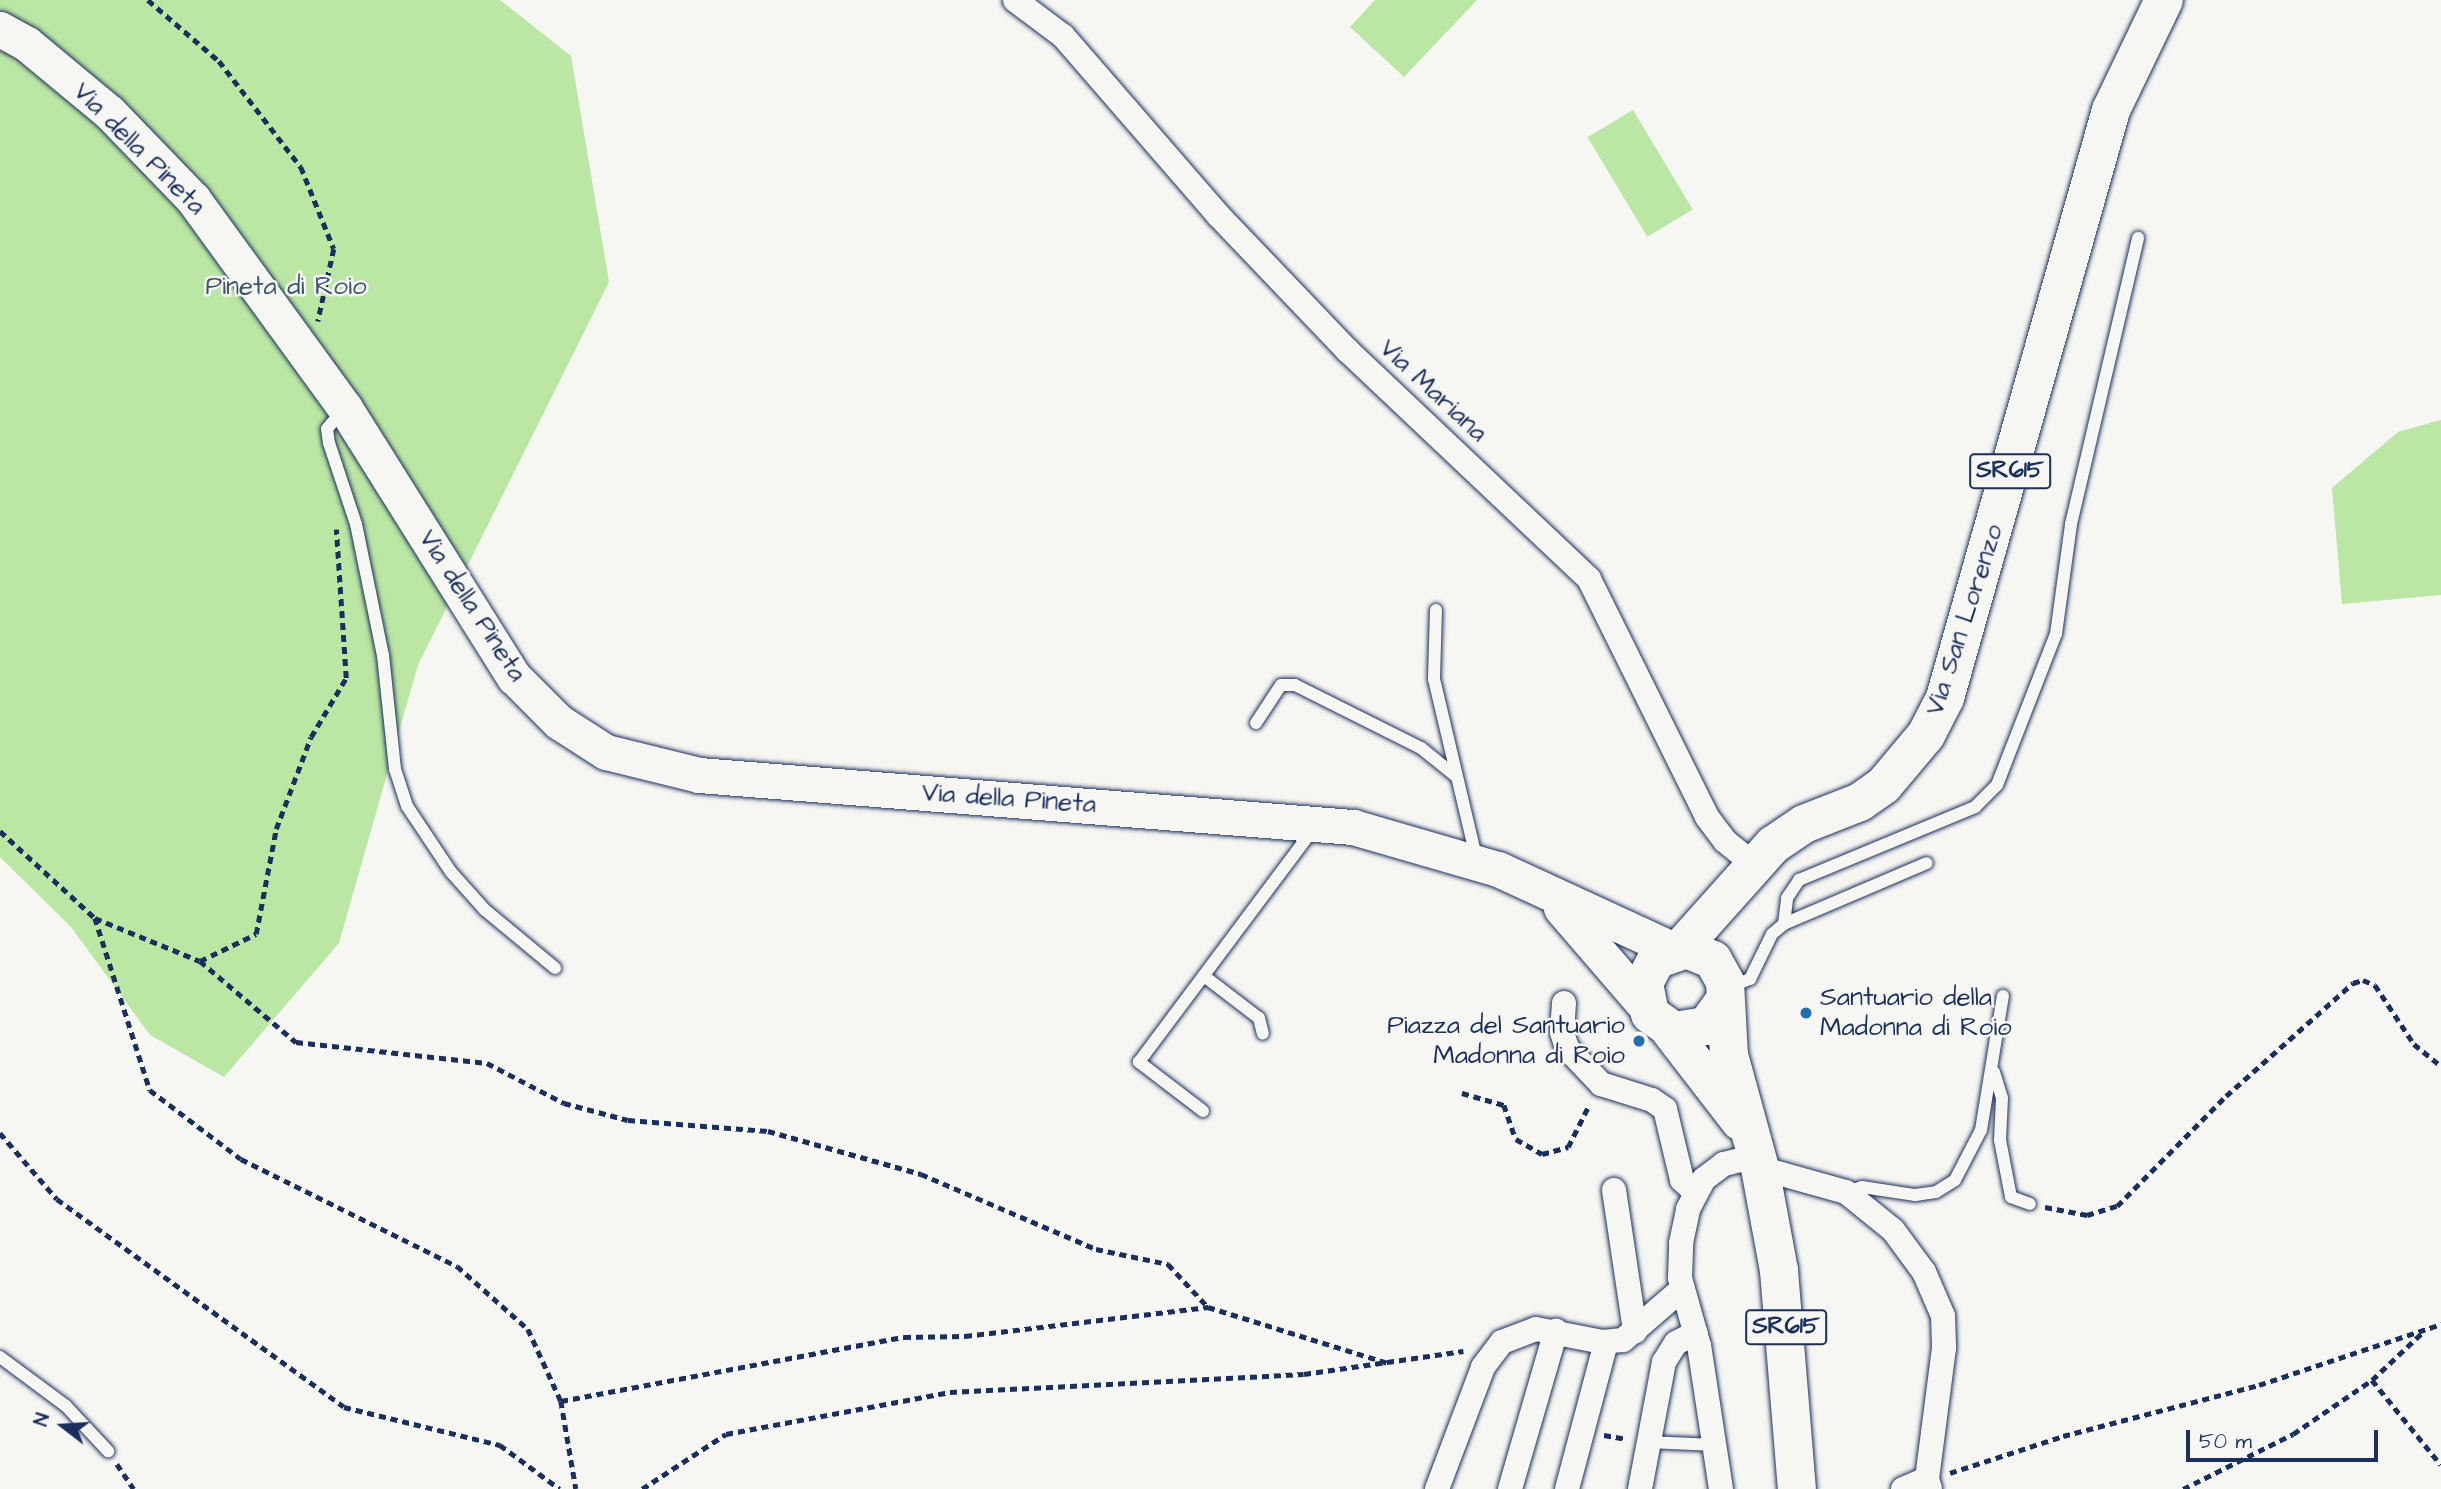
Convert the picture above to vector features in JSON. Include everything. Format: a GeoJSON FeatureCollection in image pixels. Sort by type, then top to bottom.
{"type":"FeatureCollection","features":[{"type":"Feature","properties":{"kind":"main road","name":"Via San Lorenzo"},"geometry":{"type":"LineString","coordinates":[[1677,950],[1748,870],[1804,824],[1860,802],[1884,785],[1926,735],[1945,698],[2111,110],[2164,0]]}},
{"type":"Feature","properties":{"kind":"main road","name":"Via della Pineta"},"geometry":{"type":"LineString","coordinates":[[0,29],[27,44],[109,112],[193,199],[345,408],[514,677],[559,722],[606,752],[699,775],[1319,822],[1476,861],[1677,950]]}},
{"type":"Feature","properties":{"kind":"main road","name":"SR615"},"geometry":{"type":"LineString","coordinates":[[1748,870],[1723,931],[1729,1055],[1756,1153],[1783,1298],[1797,1489]]}},
{"type":"Feature","properties":{"kind":"main road","name":"Via della Pineta"},"geometry":{"type":"LineString","coordinates":[[1527,883],[1570,916],[1658,1018]]}},
{"type":"Feature","properties":{"kind":"main road","name":"SR615"},"geometry":{"type":"LineString","coordinates":[[1677,950],[1656,960],[1646,976],[1658,1018],[1756,1153]]}},
{"type":"Feature","properties":{"kind":"main road"},"geometry":{"type":"LineString","coordinates":[[1658,1018],[1687,1032],[1706,1026],[1725,990],[1709,957],[1677,950]]}},
{"type":"Feature","properties":{"kind":"street","name":"Via Mariana"},"geometry":{"type":"LineString","coordinates":[[1015,0],[1063,37],[1219,215],[1347,350],[1589,579],[1707,817],[1748,870]]}},
{"type":"Feature","properties":{"kind":"street"},"geometry":{"type":"LineString","coordinates":[[1564,1003],[1565,1045],[1586,1071],[1607,1087],[1652,1100],[1665,1109],[1682,1180],[1695,1192]]}},
{"type":"Feature","properties":{"kind":"street"},"geometry":{"type":"LineString","coordinates":[[1721,1489],[1696,1333],[1682,1289],[1683,1233],[1695,1192],[1719,1167],[1756,1153],[1846,1192],[1893,1230],[1924,1272],[1944,1316],[1944,1348],[1928,1484],[1903,1489]]}},
{"type":"Feature","properties":{"kind":"street"},"geometry":{"type":"LineString","coordinates":[[1614,1190],[1636,1331]]}},
{"type":"Feature","properties":{"kind":"street"},"geometry":{"type":"LineString","coordinates":[[1437,1489],[1492,1352],[1522,1331],[1556,1331],[1606,1342],[1623,1340],[1636,1331],[1662,1301],[1682,1289]]}},
{"type":"Feature","properties":{"kind":"street"},"geometry":{"type":"LineString","coordinates":[[1510,1489],[1556,1331]]}},
{"type":"Feature","properties":{"kind":"street"},"geometry":{"type":"LineString","coordinates":[[1640,1489],[1664,1362],[1676,1343],[1696,1333]]}},
{"type":"Feature","properties":{"kind":"street"},"geometry":{"type":"LineString","coordinates":[[1567,1489],[1606,1342]]}},
{"type":"Feature","properties":{"kind":"lane"},"geometry":{"type":"LineString","coordinates":[[1784,924],[1787,898],[1799,880],[1975,807],[1997,785],[2056,634],[2071,524],[2138,238]]}},
{"type":"Feature","properties":{"kind":"lane"},"geometry":{"type":"LineString","coordinates":[[345,408],[327,429],[329,443],[356,524],[383,655],[395,769],[407,806],[451,872],[485,910],[555,968]]}},
{"type":"Feature","properties":{"kind":"lane"},"geometry":{"type":"LineString","coordinates":[[1436,610],[1434,679],[1476,861]]}},
{"type":"Feature","properties":{"kind":"lane"},"geometry":{"type":"LineString","coordinates":[[1256,723],[1281,685],[1296,685],[1421,748],[1457,777]]}},
{"type":"Feature","properties":{"kind":"lane"},"geometry":{"type":"LineString","coordinates":[[1203,1111],[1139,1062],[1319,822]]}},
{"type":"Feature","properties":{"kind":"lane"},"geometry":{"type":"LineString","coordinates":[[1725,990],[1750,979],[1772,934],[1784,924],[1927,863]]}},
{"type":"Feature","properties":{"kind":"lane"},"geometry":{"type":"LineString","coordinates":[[1204,976],[1259,1018],[1263,1034]]}},
{"type":"Feature","properties":{"kind":"lane"},"geometry":{"type":"LineString","coordinates":[[1846,1192],[1862,1187],[1925,1194],[1955,1180],[1981,1130],[2004,996]]}},
{"type":"Feature","properties":{"kind":"lane"},"geometry":{"type":"LineString","coordinates":[[1993,1068],[2002,1098],[2000,1140],[2011,1197],[2030,1204]]}},
{"type":"Feature","properties":{"kind":"lane"},"geometry":{"type":"LineString","coordinates":[[0,1357],[65,1406],[108,1451]]}},
{"type":"Feature","properties":{"kind":"lane"},"geometry":{"type":"LineString","coordinates":[[1648,1443],[1715,1445]]}},
{"type":"Feature","properties":{"kind":"path"},"geometry":{"type":"LineString","coordinates":[[148,0],[219,61],[301,167],[334,249],[310,360]]}},
{"type":"Feature","properties":{"kind":"path"},"geometry":{"type":"LineString","coordinates":[[201,961],[256,934],[276,830],[311,737],[346,678],[335,523]]}},
{"type":"Feature","properties":{"kind":"path"},"geometry":{"type":"LineString","coordinates":[[0,831],[94,918],[201,961],[296,1042],[487,1063],[564,1103],[628,1120],[768,1131],[921,1174],[1097,1250],[1168,1264],[1209,1307]]}},
{"type":"Feature","properties":{"kind":"path"},"geometry":{"type":"LineString","coordinates":[[94,918],[150,1090],[241,1159],[457,1266],[528,1329],[561,1401],[576,1489]]}},
{"type":"Feature","properties":{"kind":"path"},"geometry":{"type":"LineString","coordinates":[[2030,1204],[2087,1215],[2117,1206],[2226,1096],[2353,984],[2363,981],[2375,985],[2414,1044],[2441,1066]]}},
{"type":"Feature","properties":{"kind":"path"},"geometry":{"type":"LineString","coordinates":[[1462,1093],[1504,1105],[1516,1139],[1542,1154],[1568,1147],[1591,1100],[1607,1087]]}},
{"type":"Feature","properties":{"kind":"path"},"geometry":{"type":"LineString","coordinates":[[0,1133],[57,1199],[344,1408],[500,1445],[560,1489]]}},
{"type":"Feature","properties":{"kind":"path"},"geometry":{"type":"LineString","coordinates":[[561,1401],[904,1337],[965,1336],[1209,1307],[1388,1363]]}},
{"type":"Feature","properties":{"kind":"path"},"geometry":{"type":"LineString","coordinates":[[1928,1484],[2063,1436],[2259,1385],[2441,1324]]}},
{"type":"Feature","properties":{"kind":"path"},"geometry":{"type":"LineString","coordinates":[[2183,1489],[2293,1434],[2372,1380],[2428,1328]]}},
{"type":"Feature","properties":{"kind":"path"},"geometry":{"type":"LineString","coordinates":[[642,1489],[726,1434],[950,1392],[1304,1374],[1469,1350],[1492,1352]]}},
{"type":"Feature","properties":{"kind":"path"},"geometry":{"type":"LineString","coordinates":[[2372,1380],[2441,1465]]}},
{"type":"Feature","properties":{"kind":"path"},"geometry":{"type":"LineString","coordinates":[[1582,1432],[1648,1443]]}},
{"type":"Feature","properties":{"kind":"path"},"geometry":{"type":"LineString","coordinates":[[108,1451],[134,1489]]}},
{"type":"Feature","properties":{"kind":"green space","name":"Pineta di Roio"},"geometry":{"type":"Polygon","coordinates":[[[0,0],[500,0],[571,56],[609,282],[418,665],[339,943],[224,1077],[150,1035],[71,927],[0,857],[0,0]]]}},
{"type":"Feature","properties":{"kind":"green space"},"geometry":{"type":"Polygon","coordinates":[[[1375,0],[1477,0],[1404,77],[1350,27],[1375,0]]]}},
{"type":"Feature","properties":{"kind":"green space"},"geometry":{"type":"Polygon","coordinates":[[[1633,110],[1693,209],[1647,237],[1588,137],[1633,110]]]}},
{"type":"Feature","properties":{"kind":"green space"},"geometry":{"type":"Polygon","coordinates":[[[2441,420],[2441,595],[2342,604],[2332,488],[2398,432],[2441,420]]]}},
{"type":"Feature","properties":{"kind":"place","name":"Santuario della Madonna di Roio"},"geometry":{"type":"Point","coordinates":[1806,1013]}},
{"type":"Feature","properties":{"kind":"place","name":"Piazza del Santuario Madonna di Roio"},"geometry":{"type":"Point","coordinates":[1639,1041]}}]}
